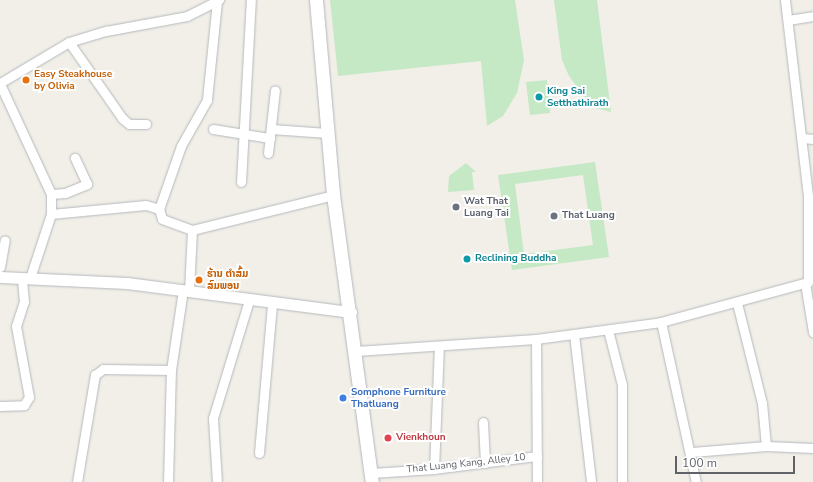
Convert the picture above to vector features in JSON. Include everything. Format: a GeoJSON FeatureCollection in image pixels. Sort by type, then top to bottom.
{"type":"FeatureCollection","features":[{"type":"Feature","properties":{"kind":"main road"},"geometry":{"type":"LineString","coordinates":[[316,0],[333,195],[351,312],[371,477]]}},
{"type":"Feature","properties":{"kind":"street"},"geometry":{"type":"LineString","coordinates":[[0,406],[24,404],[29,397],[16,326],[24,302],[26,278],[51,214],[51,194],[0,84],[69,42],[106,31],[187,16],[218,0]]}},
{"type":"Feature","properties":{"kind":"street"},"geometry":{"type":"LineString","coordinates":[[218,0],[207,100],[183,141],[159,209],[162,219],[168,224],[192,230],[333,195]]}},
{"type":"Feature","properties":{"kind":"street"},"geometry":{"type":"LineString","coordinates":[[241,182],[246,135],[251,0]]}},
{"type":"Feature","properties":{"kind":"street"},"geometry":{"type":"LineString","coordinates":[[356,351],[536,339],[661,322],[737,303],[805,283],[811,276],[811,196],[785,0]]}},
{"type":"Feature","properties":{"kind":"street"},"geometry":{"type":"LineString","coordinates":[[788,20],[813,16]]}},
{"type":"Feature","properties":{"kind":"street"},"geometry":{"type":"LineString","coordinates":[[69,42],[122,118],[128,124],[146,124]]}},
{"type":"Feature","properties":{"kind":"street"},"geometry":{"type":"LineString","coordinates":[[268,153],[275,90]]}},
{"type":"Feature","properties":{"kind":"street"},"geometry":{"type":"LineString","coordinates":[[212,129],[246,135],[327,133]]}},
{"type":"Feature","properties":{"kind":"street"},"geometry":{"type":"LineString","coordinates":[[803,138],[813,139]]}},
{"type":"Feature","properties":{"kind":"street"},"geometry":{"type":"LineString","coordinates":[[51,194],[65,193],[87,184],[75,158]]}},
{"type":"Feature","properties":{"kind":"street"},"geometry":{"type":"LineString","coordinates":[[51,214],[146,205],[159,209]]}},
{"type":"Feature","properties":{"kind":"street"},"geometry":{"type":"LineString","coordinates":[[168,482],[171,370],[186,290],[192,230]]}},
{"type":"Feature","properties":{"kind":"street"},"geometry":{"type":"LineString","coordinates":[[0,267],[5,240]]}},
{"type":"Feature","properties":{"kind":"street"},"geometry":{"type":"LineString","coordinates":[[0,277],[186,290],[249,300],[351,312]]}},
{"type":"Feature","properties":{"kind":"street"},"geometry":{"type":"LineString","coordinates":[[805,283],[810,292],[813,332]]}},
{"type":"Feature","properties":{"kind":"street"},"geometry":{"type":"LineString","coordinates":[[216,482],[213,418],[249,300]]}},
{"type":"Feature","properties":{"kind":"street"},"geometry":{"type":"LineString","coordinates":[[258,453],[272,303]]}},
{"type":"Feature","properties":{"kind":"street"},"geometry":{"type":"LineString","coordinates":[[737,303],[762,403],[766,446]]}},
{"type":"Feature","properties":{"kind":"street"},"geometry":{"type":"LineString","coordinates":[[661,322],[692,452],[696,482]]}},
{"type":"Feature","properties":{"kind":"street"},"geometry":{"type":"LineString","coordinates":[[608,330],[622,385],[622,482]]}},
{"type":"Feature","properties":{"kind":"street"},"geometry":{"type":"LineString","coordinates":[[574,334],[591,482]]}},
{"type":"Feature","properties":{"kind":"street"},"geometry":{"type":"LineString","coordinates":[[536,339],[537,482]]}},
{"type":"Feature","properties":{"kind":"street"},"geometry":{"type":"LineString","coordinates":[[434,469],[439,346]]}},
{"type":"Feature","properties":{"kind":"street"},"geometry":{"type":"LineString","coordinates":[[77,482],[95,374],[103,369],[171,370]]}},
{"type":"Feature","properties":{"kind":"street"},"geometry":{"type":"LineString","coordinates":[[483,422],[486,463]]}},
{"type":"Feature","properties":{"kind":"street"},"geometry":{"type":"LineString","coordinates":[[692,452],[766,446],[813,448]]}},
{"type":"Feature","properties":{"kind":"street","name":"That Luang Kang, Alley 10"},"geometry":{"type":"LineString","coordinates":[[371,477],[537,456]]}},
{"type":"Feature","properties":{"kind":"green space"},"geometry":{"type":"Polygon","coordinates":[[[330,0],[515,0],[524,60],[517,93],[503,116],[487,126],[481,61],[338,76],[330,0]]]}},
{"type":"Feature","properties":{"kind":"green space"},"geometry":{"type":"Polygon","coordinates":[[[554,0],[597,0],[611,112],[592,107],[569,76],[562,60],[554,0]]]}},
{"type":"Feature","properties":{"kind":"green space"},"geometry":{"type":"Polygon","coordinates":[[[547,80],[550,113],[530,115],[526,82],[547,80]]]}},
{"type":"Feature","properties":{"kind":"green space"},"geometry":{"type":"Polygon","coordinates":[[[595,162],[609,257],[512,270],[498,175],[595,162]],[[583,175],[515,184],[524,254],[593,245],[583,175]]]}},
{"type":"Feature","properties":{"kind":"green space"},"geometry":{"type":"Polygon","coordinates":[[[466,163],[476,172],[472,172],[474,190],[448,192],[449,176],[466,163]]]}},
{"type":"Feature","properties":{"kind":"place","name":"Easy Steakhouse by Olivia"},"geometry":{"type":"Point","coordinates":[26,80]}},
{"type":"Feature","properties":{"kind":"place","name":"King Sai Setthathirath"},"geometry":{"type":"Point","coordinates":[539,97]}},
{"type":"Feature","properties":{"kind":"place","name":"Wat That Luang Tai"},"geometry":{"type":"Point","coordinates":[456,207]}},
{"type":"Feature","properties":{"kind":"place","name":"That Luang"},"geometry":{"type":"Point","coordinates":[554,216]}},
{"type":"Feature","properties":{"kind":"place","name":"Reclining Buddha"},"geometry":{"type":"Point","coordinates":[467,259]}},
{"type":"Feature","properties":{"kind":"place","name":"ຮ້ານ ຕຳສົ້ມ ສົມພອນ"},"geometry":{"type":"Point","coordinates":[199,280]}},
{"type":"Feature","properties":{"kind":"place","name":"Somphone Furniture Thatluang"},"geometry":{"type":"Point","coordinates":[343,398]}},
{"type":"Feature","properties":{"kind":"place","name":"Vienkhoun"},"geometry":{"type":"Point","coordinates":[388,438]}}]}
